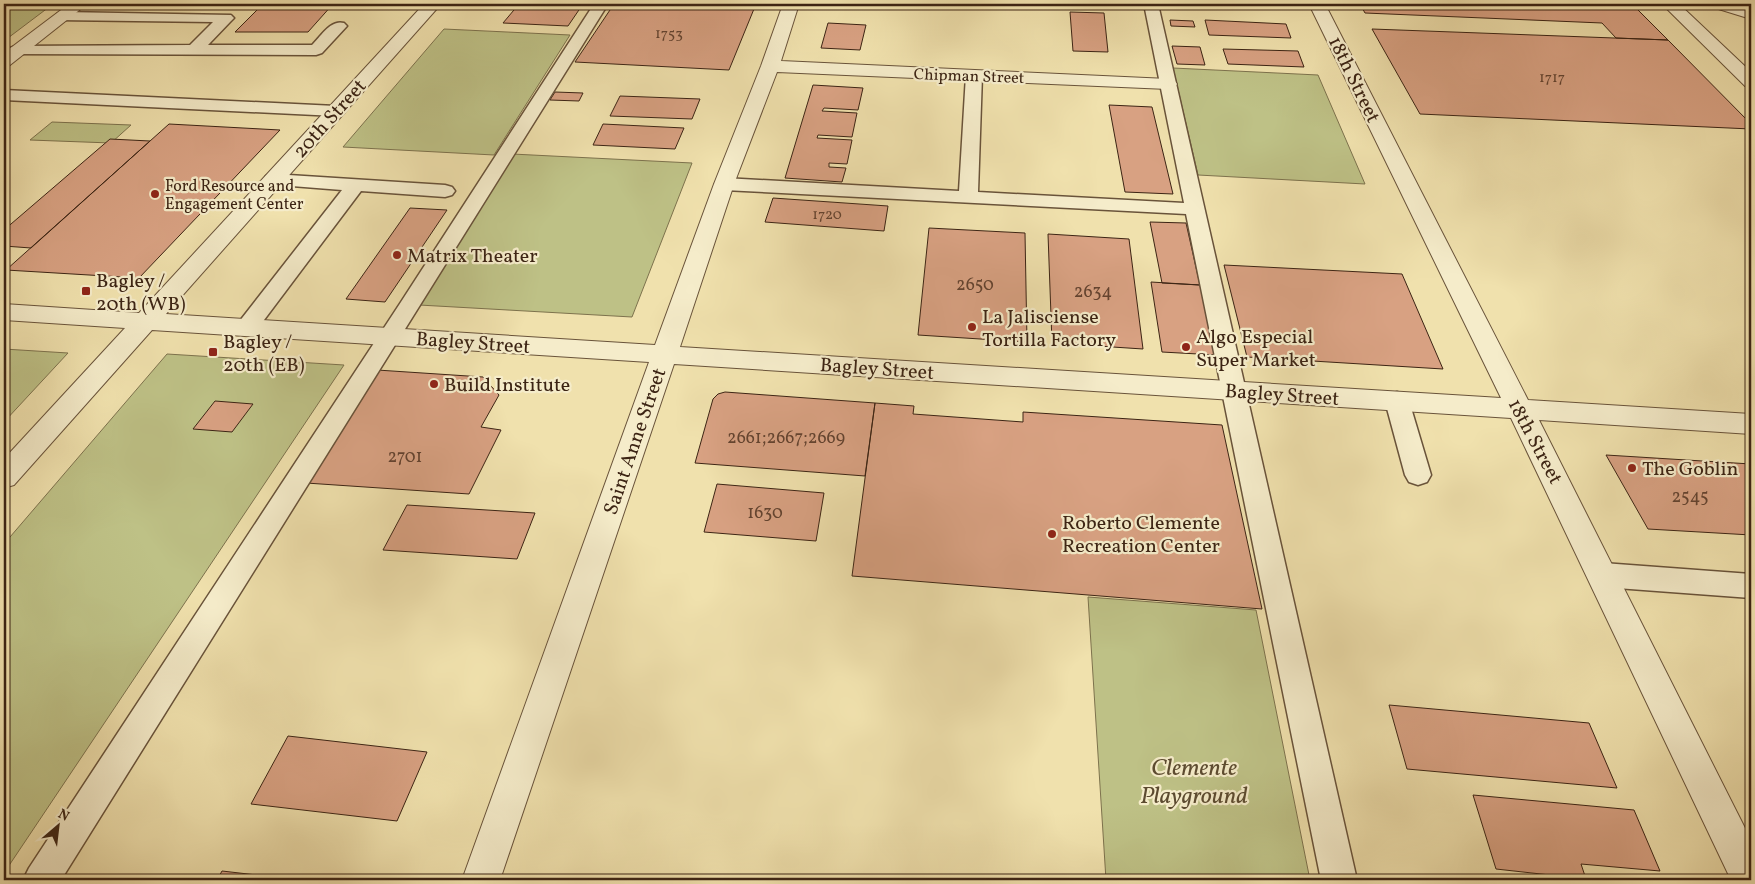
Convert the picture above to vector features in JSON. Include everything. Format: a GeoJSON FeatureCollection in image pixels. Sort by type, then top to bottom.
{"type":"FeatureCollection","features":[{"type":"Feature","properties":{"kind":"street"},"geometry":{"type":"LineString","coordinates":[[10,56],[79,4]]}},
{"type":"Feature","properties":{"kind":"street","name":"20th Street"},"geometry":{"type":"LineString","coordinates":[[4,477],[433,4]]}},
{"type":"Feature","properties":{"kind":"street","name":"Saint Anne Street"},"geometry":{"type":"LineString","coordinates":[[481,880],[724,184],[792,4]]}},
{"type":"Feature","properties":{"kind":"street","name":"18th Street"},"geometry":{"type":"LineString","coordinates":[[1318,4],[1502,377],[1540,444],[1751,880]]}},
{"type":"Feature","properties":{"kind":"street"},"geometry":{"type":"LineString","coordinates":[[1670,4],[1751,82]]}},
{"type":"Feature","properties":{"kind":"street"},"geometry":{"type":"LineString","coordinates":[[1718,4],[1751,14]]}},
{"type":"Feature","properties":{"kind":"street","name":"Chipman Street"},"geometry":{"type":"LineString","coordinates":[[770,66],[1168,84]]}},
{"type":"Feature","properties":{"kind":"street","name":"Bagley Street"},"geometry":{"type":"LineString","coordinates":[[4,312],[1751,424]]}},
{"type":"Feature","properties":{"kind":"lane"},"geometry":{"type":"LineString","coordinates":[[41,880],[601,4]]}},
{"type":"Feature","properties":{"kind":"lane"},"geometry":{"type":"LineString","coordinates":[[1151,4],[1339,880]]}},
{"type":"Feature","properties":{"kind":"lane"},"geometry":{"type":"LineString","coordinates":[[62,17],[226,18],[194,50]]}},
{"type":"Feature","properties":{"kind":"lane"},"geometry":{"type":"LineString","coordinates":[[10,56],[194,50],[316,50],[339,26]]}},
{"type":"Feature","properties":{"kind":"lane"},"geometry":{"type":"LineString","coordinates":[[968,197],[974,75]]}},
{"type":"Feature","properties":{"kind":"lane"},"geometry":{"type":"LineString","coordinates":[[4,95],[336,111]]}},
{"type":"Feature","properties":{"kind":"lane"},"geometry":{"type":"LineString","coordinates":[[273,180],[445,191]]}},
{"type":"Feature","properties":{"kind":"lane"},"geometry":{"type":"LineString","coordinates":[[724,184],[1194,209]]}},
{"type":"Feature","properties":{"kind":"lane"},"geometry":{"type":"LineString","coordinates":[[247,327],[356,185]]}},
{"type":"Feature","properties":{"kind":"lane"},"geometry":{"type":"LineString","coordinates":[[1397,401],[1418,475]]}},
{"type":"Feature","properties":{"kind":"lane"},"geometry":{"type":"LineString","coordinates":[[1603,575],[1751,586]]}},
{"type":"Feature","properties":{"kind":"green space"},"geometry":{"type":"Polygon","coordinates":[[[4,4],[53,4],[4,41],[4,4]]]}},
{"type":"Feature","properties":{"kind":"green space"},"geometry":{"type":"Polygon","coordinates":[[[444,29],[570,35],[494,155],[343,147],[444,29]]]}},
{"type":"Feature","properties":{"kind":"green space"},"geometry":{"type":"Polygon","coordinates":[[[1173,68],[1318,75],[1365,184],[1198,175],[1173,68]]]}},
{"type":"Feature","properties":{"kind":"green space"},"geometry":{"type":"Polygon","coordinates":[[[52,122],[131,125],[111,143],[30,140],[52,122]]]}},
{"type":"Feature","properties":{"kind":"green space"},"geometry":{"type":"Polygon","coordinates":[[[512,154],[692,163],[632,317],[419,305],[512,154]]]}},
{"type":"Feature","properties":{"kind":"green space"},"geometry":{"type":"Polygon","coordinates":[[[4,349],[68,353],[4,422],[4,349]]]}},
{"type":"Feature","properties":{"kind":"green space"},"geometry":{"type":"Polygon","coordinates":[[[167,354],[344,365],[4,873],[4,544],[167,354]]]}},
{"type":"Feature","properties":{"kind":"green space","name":"Clemente Playground"},"geometry":{"type":"Polygon","coordinates":[[[1088,597],[1256,610],[1310,880],[1106,880],[1088,597]]]}},
{"type":"Feature","properties":{"kind":"building"},"geometry":{"type":"Polygon","coordinates":[[[263,4],[333,4],[308,32],[235,32],[263,4]]]}},
{"type":"Feature","properties":{"kind":"building"},"geometry":{"type":"Polygon","coordinates":[[[519,4],[583,4],[568,26],[503,23],[519,4]]]}},
{"type":"Feature","properties":{"kind":"building"},"geometry":{"type":"Polygon","coordinates":[[[614,4],[756,4],[729,70],[575,62],[614,4]]]}},
{"type":"Feature","properties":{"kind":"building"},"geometry":{"type":"Polygon","coordinates":[[[1360,4],[1632,4],[1668,40],[1616,38],[1602,23],[1365,13],[1360,4]]]}},
{"type":"Feature","properties":{"kind":"building"},"geometry":{"type":"Polygon","coordinates":[[[1070,12],[1104,13],[1108,52],[1073,51],[1070,12]]]}},
{"type":"Feature","properties":{"kind":"building"},"geometry":{"type":"Polygon","coordinates":[[[1170,20],[1193,21],[1195,27],[1171,26],[1170,20]]]}},
{"type":"Feature","properties":{"kind":"building"},"geometry":{"type":"Polygon","coordinates":[[[1205,20],[1286,24],[1291,38],[1209,35],[1205,20]]]}},
{"type":"Feature","properties":{"kind":"building"},"geometry":{"type":"Polygon","coordinates":[[[828,23],[866,25],[860,50],[821,48],[828,23]]]}},
{"type":"Feature","properties":{"kind":"building"},"geometry":{"type":"Polygon","coordinates":[[[1372,29],[1668,40],[1751,124],[1751,129],[1420,114],[1372,29]]]}},
{"type":"Feature","properties":{"kind":"building"},"geometry":{"type":"Polygon","coordinates":[[[1172,46],[1200,47],[1205,65],[1177,64],[1172,46]]]}},
{"type":"Feature","properties":{"kind":"building"},"geometry":{"type":"Polygon","coordinates":[[[1223,49],[1298,51],[1304,67],[1228,64],[1223,49]]]}},
{"type":"Feature","properties":{"kind":"building"},"geometry":{"type":"Polygon","coordinates":[[[813,85],[863,88],[858,110],[824,108],[822,111],[857,113],[852,137],[818,135],[817,138],[852,140],[847,164],[829,163],[829,167],[846,168],[842,182],[785,178],[813,85]]]}},
{"type":"Feature","properties":{"kind":"building"},"geometry":{"type":"Polygon","coordinates":[[[555,92],[583,93],[579,101],[550,100],[555,92]]]}},
{"type":"Feature","properties":{"kind":"building"},"geometry":{"type":"Polygon","coordinates":[[[620,96],[700,99],[692,119],[610,116],[620,96]]]}},
{"type":"Feature","properties":{"kind":"building"},"geometry":{"type":"Polygon","coordinates":[[[1109,105],[1152,107],[1173,194],[1125,192],[1109,105]]]}},
{"type":"Feature","properties":{"kind":"building","name":"Ford Resource and Engagement Center"},"geometry":{"type":"Polygon","coordinates":[[[169,124],[280,130],[139,278],[6,270],[169,124]]]}},
{"type":"Feature","properties":{"kind":"building"},"geometry":{"type":"Polygon","coordinates":[[[603,124],[684,128],[675,149],[593,145],[603,124]]]}},
{"type":"Feature","properties":{"kind":"building"},"geometry":{"type":"Polygon","coordinates":[[[110,139],[150,141],[31,248],[4,246],[4,230],[110,139]]]}},
{"type":"Feature","properties":{"kind":"building"},"geometry":{"type":"Polygon","coordinates":[[[773,198],[888,206],[884,231],[765,222],[773,198]]]}},
{"type":"Feature","properties":{"kind":"building","name":"Matrix Theater"},"geometry":{"type":"Polygon","coordinates":[[[410,208],[447,210],[385,302],[346,299],[410,208]]]}},
{"type":"Feature","properties":{"kind":"building"},"geometry":{"type":"Polygon","coordinates":[[[1150,222],[1186,223],[1200,285],[1162,283],[1150,222]]]}},
{"type":"Feature","properties":{"kind":"building"},"geometry":{"type":"Polygon","coordinates":[[[929,228],[1025,233],[1027,342],[918,335],[929,228]]]}},
{"type":"Feature","properties":{"kind":"building"},"geometry":{"type":"Polygon","coordinates":[[[1048,234],[1129,239],[1143,349],[1052,343],[1048,234]]]}},
{"type":"Feature","properties":{"kind":"building"},"geometry":{"type":"Polygon","coordinates":[[[1224,265],[1402,274],[1443,369],[1247,357],[1224,265]]]}},
{"type":"Feature","properties":{"kind":"building"},"geometry":{"type":"Polygon","coordinates":[[[1151,282],[1200,285],[1216,355],[1162,352],[1151,282]]]}},
{"type":"Feature","properties":{"kind":"building"},"geometry":{"type":"Polygon","coordinates":[[[377,370],[483,377],[499,395],[481,427],[501,430],[469,494],[306,483],[377,370]]]}},
{"type":"Feature","properties":{"kind":"building"},"geometry":{"type":"Polygon","coordinates":[[[725,392],[875,403],[865,476],[695,463],[713,399],[718,394],[725,392]]]}},
{"type":"Feature","properties":{"kind":"building"},"geometry":{"type":"Polygon","coordinates":[[[215,401],[253,404],[232,432],[193,429],[215,401]]]}},
{"type":"Feature","properties":{"kind":"building","name":"Roberto Clemente Recreation Center"},"geometry":{"type":"Polygon","coordinates":[[[875,403],[914,406],[913,414],[1023,422],[1023,412],[1222,425],[1262,609],[852,576],[875,403]]]}},
{"type":"Feature","properties":{"kind":"building"},"geometry":{"type":"Polygon","coordinates":[[[1606,455],[1751,464],[1751,535],[1648,529],[1606,455]]]}},
{"type":"Feature","properties":{"kind":"building"},"geometry":{"type":"Polygon","coordinates":[[[717,484],[824,493],[816,541],[704,532],[717,484]]]}},
{"type":"Feature","properties":{"kind":"building"},"geometry":{"type":"Polygon","coordinates":[[[407,505],[535,513],[517,559],[383,550],[407,505]]]}},
{"type":"Feature","properties":{"kind":"building"},"geometry":{"type":"Polygon","coordinates":[[[1389,705],[1589,723],[1617,788],[1407,769],[1389,705]]]}},
{"type":"Feature","properties":{"kind":"building"},"geometry":{"type":"Polygon","coordinates":[[[288,736],[427,752],[397,821],[251,804],[288,736]]]}},
{"type":"Feature","properties":{"kind":"building"},"geometry":{"type":"Polygon","coordinates":[[[1473,795],[1634,810],[1660,871],[1581,864],[1586,879],[1496,869],[1473,795]]]}},
{"type":"Feature","properties":{"kind":"building"},"geometry":{"type":"Polygon","coordinates":[[[222,871],[300,880],[217,880],[222,871]]]}},
{"type":"Feature","properties":{"kind":"place","name":"Ford Resource and Engagement Center"},"geometry":{"type":"Point","coordinates":[155,194]}},
{"type":"Feature","properties":{"kind":"place","name":"Matrix Theater"},"geometry":{"type":"Point","coordinates":[397,255]}},
{"type":"Feature","properties":{"kind":"place","name":"Bagley / 20th (WB)"},"geometry":{"type":"Point","coordinates":[86,291]}},
{"type":"Feature","properties":{"kind":"place","name":"La Jalisciense Tortilla Factory"},"geometry":{"type":"Point","coordinates":[972,327]}},
{"type":"Feature","properties":{"kind":"place","name":"Algo Especial Super Market"},"geometry":{"type":"Point","coordinates":[1186,347]}},
{"type":"Feature","properties":{"kind":"place","name":"Bagley / 20th (EB)"},"geometry":{"type":"Point","coordinates":[213,352]}},
{"type":"Feature","properties":{"kind":"place","name":"Build Institute"},"geometry":{"type":"Point","coordinates":[434,384]}},
{"type":"Feature","properties":{"kind":"place","name":"The Goblin"},"geometry":{"type":"Point","coordinates":[1632,468]}},
{"type":"Feature","properties":{"kind":"place","name":"Roberto Clemente Recreation Center"},"geometry":{"type":"Point","coordinates":[1052,534]}}]}
